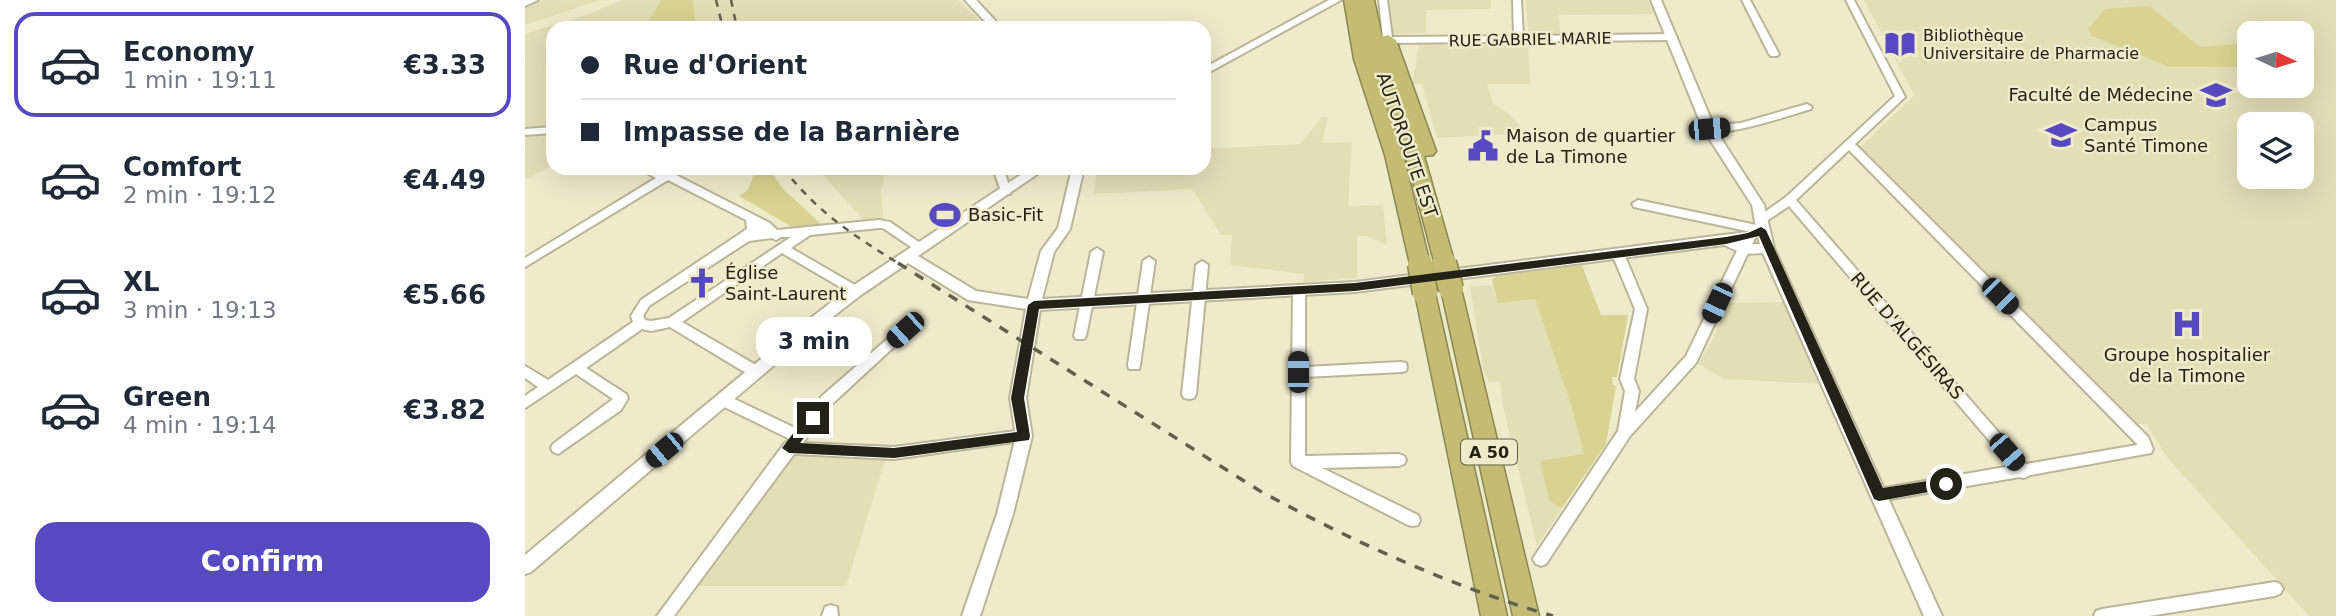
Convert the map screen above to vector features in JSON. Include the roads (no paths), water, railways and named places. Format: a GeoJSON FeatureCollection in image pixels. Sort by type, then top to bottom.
{"type":"FeatureCollection","features":[{"type":"Feature","properties":{"kind":"highway"},"geometry":{"type":"LineString","coordinates":[[1333,0],[1353,59],[1372,96]]}},
{"type":"Feature","properties":{"kind":"highway","name":"AUTOROUTE EST"},"geometry":{"type":"LineString","coordinates":[[1352,0],[1357,37],[1372,96],[1389,114],[1414,152],[1432,215],[1526,616]]}},
{"type":"Feature","properties":{"kind":"highway","name":"AUTOROUTE EST"},"geometry":{"type":"LineString","coordinates":[[1366,0],[1381,68],[1394,155],[1420,264],[1494,616]]}},
{"type":"Feature","properties":{"kind":"highway"},"geometry":{"type":"LineString","coordinates":[[1374,0],[1381,68]]}},
{"type":"Feature","properties":{"kind":"highway"},"geometry":{"type":"LineString","coordinates":[[1388,40],[1415,111],[1433,171],[1432,215]]}},
{"type":"Feature","properties":{"kind":"street"},"geometry":{"type":"LineString","coordinates":[[526,1],[534,0]]}},
{"type":"Feature","properties":{"kind":"street"},"geometry":{"type":"LineString","coordinates":[[970,0],[990,21]]}},
{"type":"Feature","properties":{"kind":"street"},"geometry":{"type":"LineString","coordinates":[[1311,10],[1318,0]]}},
{"type":"Feature","properties":{"kind":"street"},"geometry":{"type":"LineString","coordinates":[[1288,26],[1311,10],[1333,0]]}},
{"type":"Feature","properties":{"kind":"street"},"geometry":{"type":"LineString","coordinates":[[1211,68],[1333,0]]}},
{"type":"Feature","properties":{"kind":"street"},"geometry":{"type":"LineString","coordinates":[[1383,0],[1388,40]]}},
{"type":"Feature","properties":{"kind":"street"},"geometry":{"type":"LineString","coordinates":[[1517,0],[1519,39]]}},
{"type":"Feature","properties":{"kind":"street"},"geometry":{"type":"LineString","coordinates":[[1541,559],[1625,432],[1691,359],[1754,233],[1758,205],[1709,129],[1656,0]]}},
{"type":"Feature","properties":{"kind":"street"},"geometry":{"type":"LineString","coordinates":[[1746,0],[1774,54]]}},
{"type":"Feature","properties":{"kind":"street"},"geometry":{"type":"LineString","coordinates":[[908,256],[973,296],[1034,305],[1355,287],[1726,240],[1754,233],[1900,97],[1850,0]]}},
{"type":"Feature","properties":{"kind":"street","name":"RUE GABRIEL MARIE"},"geometry":{"type":"LineString","coordinates":[[1388,40],[1672,37]]}},
{"type":"Feature","properties":{"kind":"street"},"geometry":{"type":"LineString","coordinates":[[1709,129],[1742,126],[1807,107]]}},
{"type":"Feature","properties":{"kind":"street"},"geometry":{"type":"LineString","coordinates":[[525,132],[546,130]]}},
{"type":"Feature","properties":{"kind":"street"},"geometry":{"type":"LineString","coordinates":[[1849,144],[2143,441],[2146,449],[1879,495]]}},
{"type":"Feature","properties":{"kind":"street"},"geometry":{"type":"LineString","coordinates":[[662,175],[669,176],[767,226],[776,236]]}},
{"type":"Feature","properties":{"kind":"street"},"geometry":{"type":"LineString","coordinates":[[1000,175],[1006,191]]}},
{"type":"Feature","properties":{"kind":"street"},"geometry":{"type":"LineString","coordinates":[[525,566],[856,291],[1030,175]]}},
{"type":"Feature","properties":{"kind":"street"},"geometry":{"type":"LineString","coordinates":[[971,616],[1005,514],[1024,436],[1018,398],[1034,305],[1048,251],[1064,229],[1077,175]]}},
{"type":"Feature","properties":{"kind":"street"},"geometry":{"type":"LineString","coordinates":[[525,263],[669,176]]}},
{"type":"Feature","properties":{"kind":"street","name":"RUE D'ALGÉSIRAS"},"geometry":{"type":"LineString","coordinates":[[1790,200],[2024,472]]}},
{"type":"Feature","properties":{"kind":"street"},"geometry":{"type":"LineString","coordinates":[[1638,204],[1754,233],[1767,248],[1933,616]]}},
{"type":"Feature","properties":{"kind":"street"},"geometry":{"type":"LineString","coordinates":[[640,324],[637,316],[640,308],[652,296],[745,237],[753,230],[751,219]]}},
{"type":"Feature","properties":{"kind":"street"},"geometry":{"type":"LineString","coordinates":[[745,237],[879,224],[886,225],[921,248]]}},
{"type":"Feature","properties":{"kind":"street"},"geometry":{"type":"LineString","coordinates":[[525,402],[640,324],[651,326],[672,322],[807,231]]}},
{"type":"Feature","properties":{"kind":"street"},"geometry":{"type":"LineString","coordinates":[[745,237],[779,251],[856,291]]}},
{"type":"Feature","properties":{"kind":"street"},"geometry":{"type":"LineString","coordinates":[[1080,336],[1097,251]]}},
{"type":"Feature","properties":{"kind":"street"},"geometry":{"type":"LineString","coordinates":[[1618,254],[1641,309],[1627,379],[1632,391],[1625,432]]}},
{"type":"Feature","properties":{"kind":"street"},"geometry":{"type":"LineString","coordinates":[[1134,365],[1149,261]]}},
{"type":"Feature","properties":{"kind":"street"},"geometry":{"type":"LineString","coordinates":[[1189,394],[1202,265]]}},
{"type":"Feature","properties":{"kind":"street"},"geometry":{"type":"LineString","coordinates":[[1298,462],[1299,290]]}},
{"type":"Feature","properties":{"kind":"street"},"geometry":{"type":"LineString","coordinates":[[672,322],[756,372]]}},
{"type":"Feature","properties":{"kind":"street"},"geometry":{"type":"LineString","coordinates":[[665,616],[827,400],[905,330]]}},
{"type":"Feature","properties":{"kind":"street"},"geometry":{"type":"LineString","coordinates":[[1298,372],[1401,367]]}},
{"type":"Feature","properties":{"kind":"street"},"geometry":{"type":"LineString","coordinates":[[558,448],[616,406],[621,398],[576,368]]}},
{"type":"Feature","properties":{"kind":"street"},"geometry":{"type":"LineString","coordinates":[[525,371],[548,387]]}},
{"type":"Feature","properties":{"kind":"street"},"geometry":{"type":"LineString","coordinates":[[1632,391],[1655,396]]}},
{"type":"Feature","properties":{"kind":"street"},"geometry":{"type":"LineString","coordinates":[[723,400],[794,442],[894,453],[1024,436]]}},
{"type":"Feature","properties":{"kind":"street"},"geometry":{"type":"LineString","coordinates":[[1298,462],[1399,460]]}},
{"type":"Feature","properties":{"kind":"street"},"geometry":{"type":"LineString","coordinates":[[1298,462],[1413,520]]}},
{"type":"Feature","properties":{"kind":"street"},"geometry":{"type":"LineString","coordinates":[[2102,616],[2275,589]]}},
{"type":"Feature","properties":{"kind":"railway"},"geometry":{"type":"LineString","coordinates":[[716,0],[721,21]]}},
{"type":"Feature","properties":{"kind":"railway"},"geometry":{"type":"LineString","coordinates":[[731,0],[736,21]]}},
{"type":"Feature","properties":{"kind":"railway"},"geometry":{"type":"LineString","coordinates":[[789,175],[823,211],[901,265]]}},
{"type":"Feature","properties":{"kind":"railway"},"geometry":{"type":"LineString","coordinates":[[898,263],[1260,491],[1331,528],[1440,577],[1553,616]]}},
{"type":"Feature","properties":{"kind":"place","name":"Bibliothèque Universitaire de Pharmacie"},"geometry":{"type":"Point","coordinates":[1900,44]}},
{"type":"Feature","properties":{"kind":"place","name":"Faculté de Médecine"},"geometry":{"type":"Point","coordinates":[2216,95]}},
{"type":"Feature","properties":{"kind":"place","name":"Campus Santé Timone"},"geometry":{"type":"Point","coordinates":[2061,135]}},
{"type":"Feature","properties":{"kind":"place","name":"Maison de quartier de La Timone"},"geometry":{"type":"Point","coordinates":[1483,146]}},
{"type":"Feature","properties":{"kind":"place","name":"Basic-Fit"},"geometry":{"type":"Point","coordinates":[945,215]}},
{"type":"Feature","properties":{"kind":"place","name":"Église Saint-Laurent"},"geometry":{"type":"Point","coordinates":[702,283]}},
{"type":"Feature","properties":{"kind":"place","name":"Groupe hospitalier de la Timone"},"geometry":{"type":"Point","coordinates":[2187,324]}}]}
